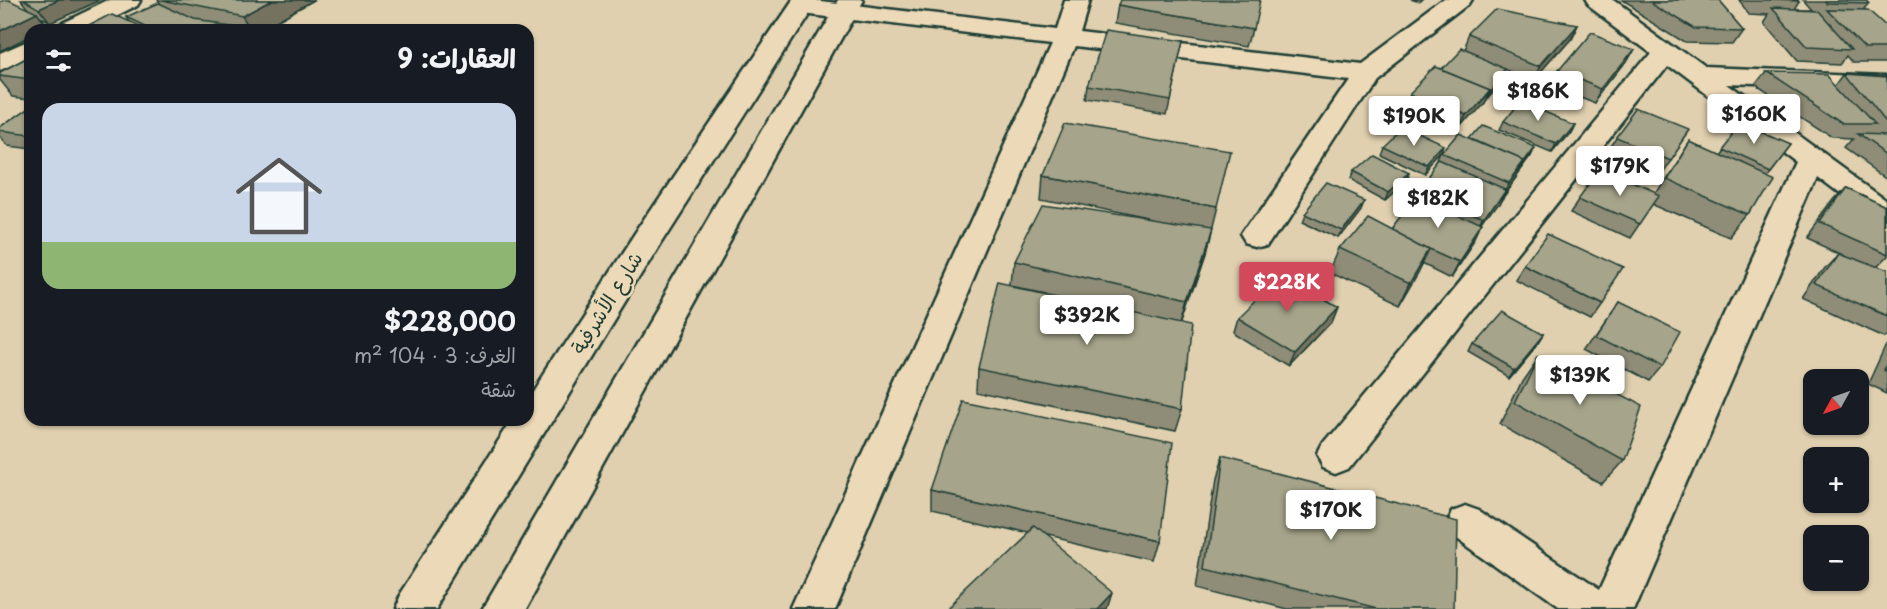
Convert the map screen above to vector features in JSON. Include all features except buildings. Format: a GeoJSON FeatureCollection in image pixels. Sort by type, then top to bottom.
{"type":"FeatureCollection","features":[{"type":"Feature","properties":{"kind":"street"},"geometry":{"type":"LineString","coordinates":[[79,24],[129,0]]}},
{"type":"Feature","properties":{"kind":"street"},"geometry":{"type":"LineString","coordinates":[[814,609],[1065,37],[1076,0]]}},
{"type":"Feature","properties":{"kind":"street"},"geometry":{"type":"LineString","coordinates":[[1257,236],[1365,73],[1461,0]]}},
{"type":"Feature","properties":{"kind":"street"},"geometry":{"type":"LineString","coordinates":[[1597,0],[1887,215]]}},
{"type":"Feature","properties":{"kind":"street"},"geometry":{"type":"LineString","coordinates":[[803,3],[847,5],[1065,37],[1365,73]]}},
{"type":"Feature","properties":{"kind":"street","name":"شارع الأشرفية"},"geometry":{"type":"LineString","coordinates":[[534,419],[650,236],[803,3]]}},
{"type":"Feature","properties":{"kind":"street"},"geometry":{"type":"LineString","coordinates":[[503,609],[847,5]]}},
{"type":"Feature","properties":{"kind":"street"},"geometry":{"type":"LineString","coordinates":[[0,63],[24,51]]}},
{"type":"Feature","properties":{"kind":"street"},"geometry":{"type":"LineString","coordinates":[[1336,456],[1665,51]]}},
{"type":"Feature","properties":{"kind":"street"},"geometry":{"type":"LineString","coordinates":[[1700,76],[1887,83]]}},
{"type":"Feature","properties":{"kind":"street"},"geometry":{"type":"LineString","coordinates":[[1612,609],[1812,159]]}},
{"type":"Feature","properties":{"kind":"street","name":"شارع الأشرفية"},"geometry":{"type":"LineString","coordinates":[[414,609],[530,426]]}},
{"type":"Feature","properties":{"kind":"street"},"geometry":{"type":"LineString","coordinates":[[1465,521],[1592,609]]}}]}
